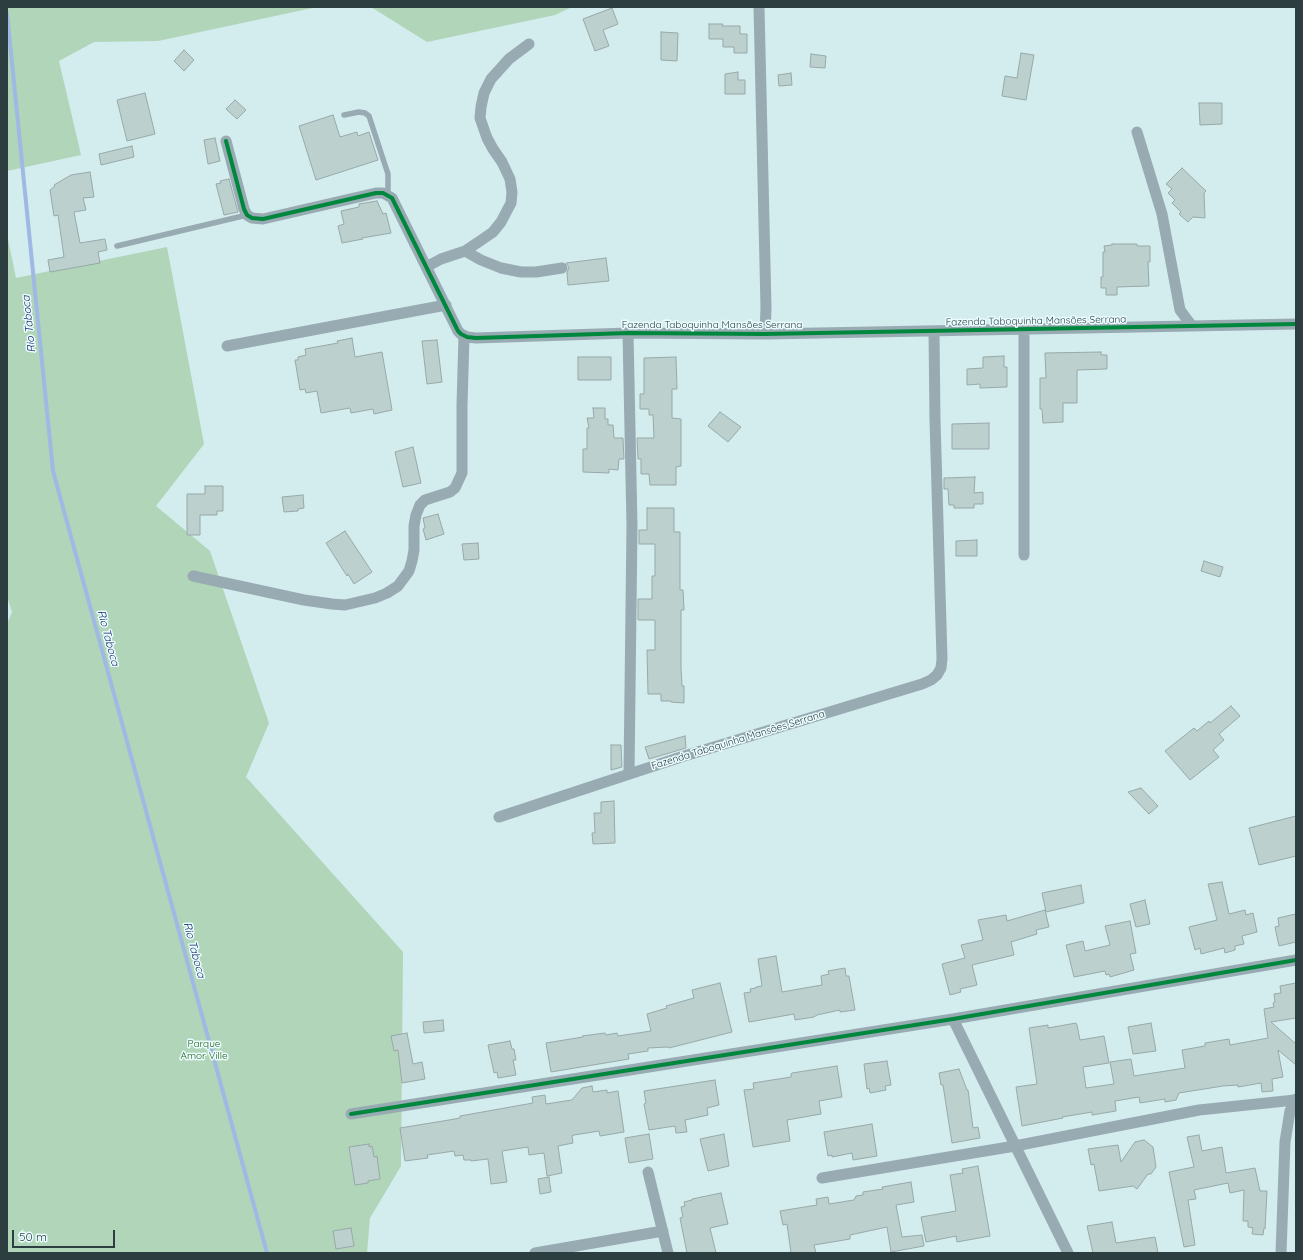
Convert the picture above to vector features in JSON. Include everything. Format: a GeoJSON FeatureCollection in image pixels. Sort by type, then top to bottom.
{"type":"FeatureCollection","features":[{"type":"Feature","properties":{"kind":"street"},"geometry":{"type":"LineString","coordinates":[[759,7],[766,308],[765,334]]}},
{"type":"Feature","properties":{"kind":"street"},"geometry":{"type":"LineString","coordinates":[[426,267],[441,259],[465,250],[493,232],[501,222],[511,203],[512,192],[510,179],[502,162],[487,138],[480,118],[481,106],[484,93],[491,79],[509,59],[529,44]]}},
{"type":"Feature","properties":{"kind":"street"},"geometry":{"type":"LineString","coordinates":[[1137,132],[1162,214],[1180,310],[1192,326]]}},
{"type":"Feature","properties":{"kind":"street"},"geometry":{"type":"LineString","coordinates":[[193,576],[304,600],[332,604],[345,605],[375,598],[398,586],[409,571],[414,550],[416,515],[420,505],[425,500],[450,492],[456,488],[462,473],[464,336],[458,331],[392,198],[388,195],[376,193],[263,219],[252,218],[247,215],[226,142]]}},
{"type":"Feature","properties":{"kind":"street"},"geometry":{"type":"LineString","coordinates":[[465,250],[481,260],[501,268],[521,272],[536,272],[562,268]]}},
{"type":"Feature","properties":{"kind":"street"},"geometry":{"type":"LineString","coordinates":[[227,346],[446,305]]}},
{"type":"Feature","properties":{"kind":"street","name":"Fazenda Taboquinha Mansões Serrana"},"geometry":{"type":"LineString","coordinates":[[464,336],[476,338],[628,333],[765,334],[1296,324]]}},
{"type":"Feature","properties":{"kind":"street"},"geometry":{"type":"LineString","coordinates":[[1024,330],[1024,555]]}},
{"type":"Feature","properties":{"kind":"street","name":"Fazenda Taboquinha Mansões Serrana"},"geometry":{"type":"LineString","coordinates":[[628,333],[632,526],[629,774],[922,684],[937,676],[941,668],[942,659],[934,331]]}},
{"type":"Feature","properties":{"kind":"street"},"geometry":{"type":"LineString","coordinates":[[499,817],[629,774]]}},
{"type":"Feature","properties":{"kind":"street"},"geometry":{"type":"LineString","coordinates":[[351,1114],[953,1019],[1296,960]]}},
{"type":"Feature","properties":{"kind":"street"},"geometry":{"type":"LineString","coordinates":[[953,1019],[1068,1253]]}},
{"type":"Feature","properties":{"kind":"street"},"geometry":{"type":"LineString","coordinates":[[822,1178],[1015,1146],[1199,1110],[1296,1099]]}},
{"type":"Feature","properties":{"kind":"street"},"geometry":{"type":"LineString","coordinates":[[1281,1253],[1285,1142],[1290,1111],[1296,1099]]}},
{"type":"Feature","properties":{"kind":"street"},"geometry":{"type":"LineString","coordinates":[[648,1172],[668,1253]]}},
{"type":"Feature","properties":{"kind":"street"},"geometry":{"type":"LineString","coordinates":[[535,1253],[663,1231]]}},
{"type":"Feature","properties":{"kind":"lane"},"geometry":{"type":"LineString","coordinates":[[344,115],[359,112],[366,113],[369,116],[388,174],[388,195]]}},
{"type":"Feature","properties":{"kind":"lane"},"geometry":{"type":"LineString","coordinates":[[117,246],[247,215]]}},
{"type":"Feature","properties":{"kind":"green space"},"geometry":{"type":"Polygon","coordinates":[[[7,7],[317,7],[158,41],[94,42],[59,61],[81,155],[7,171],[7,7]]]}},
{"type":"Feature","properties":{"kind":"green space"},"geometry":{"type":"Polygon","coordinates":[[[371,7],[572,7],[555,15],[427,42],[371,7]]]}},
{"type":"Feature","properties":{"kind":"green space","name":"Parque Amor Ville"},"geometry":{"type":"Polygon","coordinates":[[[7,234],[16,278],[167,247],[204,444],[156,506],[210,551],[269,723],[246,777],[403,952],[401,1166],[370,1218],[367,1253],[7,1253],[7,624],[12,612],[7,596],[7,234]]]}},
{"type":"Feature","properties":{"kind":"building"},"geometry":{"type":"Polygon","coordinates":[[[612,8],[618,24],[603,30],[609,46],[595,51],[583,19],[612,8]]]}},
{"type":"Feature","properties":{"kind":"building"},"geometry":{"type":"Polygon","coordinates":[[[709,24],[740,26],[740,34],[747,34],[747,53],[734,53],[734,47],[723,47],[723,39],[709,39],[709,24]]]}},
{"type":"Feature","properties":{"kind":"building"},"geometry":{"type":"Polygon","coordinates":[[[661,32],[678,33],[677,61],[661,60],[661,32]]]}},
{"type":"Feature","properties":{"kind":"building"},"geometry":{"type":"Polygon","coordinates":[[[184,50],[194,60],[184,71],[174,61],[184,50]]]}},
{"type":"Feature","properties":{"kind":"building"},"geometry":{"type":"Polygon","coordinates":[[[1021,53],[1034,55],[1026,100],[1002,96],[1005,76],[1017,78],[1021,53]]]}},
{"type":"Feature","properties":{"kind":"building"},"geometry":{"type":"Polygon","coordinates":[[[811,54],[826,56],[825,68],[810,67],[811,54]]]}},
{"type":"Feature","properties":{"kind":"building"},"geometry":{"type":"Polygon","coordinates":[[[738,72],[738,80],[745,80],[745,94],[725,94],[725,74],[738,72]]]}},
{"type":"Feature","properties":{"kind":"building"},"geometry":{"type":"Polygon","coordinates":[[[791,73],[792,85],[779,86],[778,75],[791,73]]]}},
{"type":"Feature","properties":{"kind":"building"},"geometry":{"type":"Polygon","coordinates":[[[145,93],[155,134],[127,141],[117,100],[145,93]]]}},
{"type":"Feature","properties":{"kind":"building"},"geometry":{"type":"Polygon","coordinates":[[[235,100],[246,110],[237,119],[226,109],[235,100]]]}},
{"type":"Feature","properties":{"kind":"building"},"geometry":{"type":"Polygon","coordinates":[[[1199,103],[1222,103],[1222,124],[1200,125],[1199,103]]]}},
{"type":"Feature","properties":{"kind":"building"},"geometry":{"type":"Polygon","coordinates":[[[333,115],[340,137],[357,132],[358,136],[369,132],[378,160],[316,180],[299,126],[333,115]]]}},
{"type":"Feature","properties":{"kind":"building"},"geometry":{"type":"Polygon","coordinates":[[[215,138],[220,161],[208,164],[204,140],[215,138]]]}},
{"type":"Feature","properties":{"kind":"building"},"geometry":{"type":"Polygon","coordinates":[[[132,146],[134,157],[101,165],[99,154],[132,146]]]}},
{"type":"Feature","properties":{"kind":"building"},"geometry":{"type":"Polygon","coordinates":[[[1182,168],[1206,191],[1204,193],[1205,218],[1193,217],[1188,222],[1179,214],[1181,212],[1172,203],[1175,200],[1168,193],[1172,189],[1166,184],[1182,168]]]}},
{"type":"Feature","properties":{"kind":"building"},"geometry":{"type":"Polygon","coordinates":[[[90,172],[94,197],[83,198],[86,210],[74,212],[80,243],[105,239],[107,250],[98,252],[100,263],[50,272],[48,260],[64,257],[58,215],[54,216],[50,190],[55,186],[54,185],[71,175],[90,172]]]}},
{"type":"Feature","properties":{"kind":"building"},"geometry":{"type":"Polygon","coordinates":[[[229,179],[238,212],[224,215],[216,184],[221,183],[220,181],[229,179]]]}},
{"type":"Feature","properties":{"kind":"building"},"geometry":{"type":"Polygon","coordinates":[[[377,201],[383,214],[386,213],[391,233],[342,243],[338,226],[344,224],[341,211],[359,207],[359,204],[377,201]]]}},
{"type":"Feature","properties":{"kind":"building"},"geometry":{"type":"Polygon","coordinates":[[[1112,244],[1137,244],[1137,246],[1150,246],[1150,262],[1148,262],[1149,286],[1117,287],[1117,295],[1106,295],[1106,288],[1101,288],[1101,277],[1103,277],[1103,252],[1105,252],[1104,246],[1112,244]]]}},
{"type":"Feature","properties":{"kind":"building"},"geometry":{"type":"Polygon","coordinates":[[[606,258],[609,281],[568,285],[567,273],[569,267],[566,263],[606,258]]]}},
{"type":"Feature","properties":{"kind":"building"},"geometry":{"type":"Polygon","coordinates":[[[352,338],[355,357],[382,352],[392,410],[374,414],[373,409],[351,413],[350,408],[321,413],[317,391],[306,393],[305,389],[300,390],[295,360],[298,360],[298,357],[306,355],[305,349],[338,343],[337,341],[352,338]]]}},
{"type":"Feature","properties":{"kind":"building"},"geometry":{"type":"Polygon","coordinates":[[[437,340],[442,382],[427,384],[422,341],[437,340]]]}},
{"type":"Feature","properties":{"kind":"building"},"geometry":{"type":"Polygon","coordinates":[[[1101,352],[1101,355],[1107,355],[1107,369],[1077,370],[1077,403],[1063,403],[1063,422],[1043,423],[1042,409],[1040,409],[1040,378],[1046,378],[1045,353],[1101,352]]]}},
{"type":"Feature","properties":{"kind":"building"},"geometry":{"type":"Polygon","coordinates":[[[1004,356],[1004,367],[1007,367],[1007,387],[980,388],[980,384],[967,385],[967,369],[983,368],[983,357],[1004,356]]]}},
{"type":"Feature","properties":{"kind":"building"},"geometry":{"type":"Polygon","coordinates":[[[578,357],[611,357],[611,380],[578,380],[578,357]]]}},
{"type":"Feature","properties":{"kind":"building"},"geometry":{"type":"Polygon","coordinates":[[[676,357],[677,389],[672,389],[672,418],[681,419],[681,466],[676,467],[676,485],[650,485],[649,474],[641,474],[641,459],[638,459],[637,438],[654,438],[653,415],[649,415],[649,409],[640,409],[640,394],[644,394],[644,358],[676,357]]]}},
{"type":"Feature","properties":{"kind":"building"},"geometry":{"type":"Polygon","coordinates":[[[593,408],[605,408],[605,419],[608,419],[608,425],[613,425],[614,438],[623,438],[624,459],[619,459],[618,470],[609,469],[609,473],[583,472],[583,449],[587,449],[587,428],[589,428],[587,418],[594,418],[593,408]]]}},
{"type":"Feature","properties":{"kind":"building"},"geometry":{"type":"Polygon","coordinates":[[[720,412],[741,427],[728,442],[708,426],[720,412]]]}},
{"type":"Feature","properties":{"kind":"building"},"geometry":{"type":"Polygon","coordinates":[[[989,423],[989,449],[952,449],[952,424],[989,423]]]}},
{"type":"Feature","properties":{"kind":"building"},"geometry":{"type":"Polygon","coordinates":[[[413,447],[421,483],[403,487],[395,452],[413,447]]]}},
{"type":"Feature","properties":{"kind":"building"},"geometry":{"type":"Polygon","coordinates":[[[975,477],[974,493],[983,492],[983,504],[974,504],[974,508],[954,508],[954,505],[949,505],[948,489],[944,489],[944,478],[975,477]]]}},
{"type":"Feature","properties":{"kind":"building"},"geometry":{"type":"Polygon","coordinates":[[[205,486],[223,486],[223,511],[217,511],[217,515],[200,515],[200,535],[187,535],[187,494],[205,494],[205,486]]]}},
{"type":"Feature","properties":{"kind":"building"},"geometry":{"type":"Polygon","coordinates":[[[303,495],[304,508],[298,509],[298,511],[284,512],[282,497],[303,495]]]}},
{"type":"Feature","properties":{"kind":"building"},"geometry":{"type":"Polygon","coordinates":[[[647,508],[674,508],[674,532],[680,532],[680,590],[683,590],[684,610],[681,610],[681,668],[682,686],[684,686],[684,703],[661,701],[661,694],[648,694],[647,650],[655,650],[655,620],[638,620],[638,599],[652,599],[652,576],[655,576],[655,544],[639,544],[639,530],[647,530],[647,508]]]}},
{"type":"Feature","properties":{"kind":"building"},"geometry":{"type":"Polygon","coordinates":[[[438,514],[444,534],[426,540],[423,529],[425,528],[423,518],[438,514]]]}},
{"type":"Feature","properties":{"kind":"building"},"geometry":{"type":"Polygon","coordinates":[[[345,531],[372,572],[354,584],[348,574],[347,576],[326,543],[345,531]]]}},
{"type":"Feature","properties":{"kind":"building"},"geometry":{"type":"Polygon","coordinates":[[[977,540],[977,556],[956,556],[956,541],[977,540]]]}},
{"type":"Feature","properties":{"kind":"building"},"geometry":{"type":"Polygon","coordinates":[[[478,543],[479,559],[464,560],[462,544],[478,543]]]}},
{"type":"Feature","properties":{"kind":"building"},"geometry":{"type":"Polygon","coordinates":[[[1204,561],[1223,567],[1220,577],[1201,571],[1204,561]]]}},
{"type":"Feature","properties":{"kind":"building"},"geometry":{"type":"Polygon","coordinates":[[[1231,706],[1240,716],[1219,734],[1224,740],[1213,750],[1219,757],[1190,780],[1165,751],[1194,728],[1197,731],[1209,721],[1210,723],[1231,706]]]}},
{"type":"Feature","properties":{"kind":"building"},"geometry":{"type":"Polygon","coordinates":[[[685,736],[686,748],[649,759],[645,747],[685,736]]]}},
{"type":"Feature","properties":{"kind":"building"},"geometry":{"type":"Polygon","coordinates":[[[611,745],[621,745],[622,767],[611,770],[611,745]]]}},
{"type":"Feature","properties":{"kind":"building"},"geometry":{"type":"Polygon","coordinates":[[[1141,788],[1158,806],[1149,814],[1128,792],[1141,788]]]}},
{"type":"Feature","properties":{"kind":"building"},"geometry":{"type":"Polygon","coordinates":[[[614,801],[615,843],[593,844],[592,833],[595,833],[594,813],[601,813],[601,802],[614,801]]]}},
{"type":"Feature","properties":{"kind":"building"},"geometry":{"type":"Polygon","coordinates":[[[1296,816],[1296,856],[1259,865],[1249,828],[1296,816]]]}},
{"type":"Feature","properties":{"kind":"building"},"geometry":{"type":"Polygon","coordinates":[[[1222,882],[1229,914],[1245,910],[1246,915],[1253,913],[1257,932],[1242,936],[1244,944],[1235,946],[1235,950],[1225,953],[1224,948],[1201,954],[1200,948],[1195,950],[1189,927],[1217,920],[1208,884],[1222,882]]]}},
{"type":"Feature","properties":{"kind":"building"},"geometry":{"type":"Polygon","coordinates":[[[1081,885],[1084,903],[1046,912],[1042,893],[1081,885]]]}},
{"type":"Feature","properties":{"kind":"building"},"geometry":{"type":"Polygon","coordinates":[[[1145,900],[1150,924],[1136,927],[1130,904],[1145,900]]]}},
{"type":"Feature","properties":{"kind":"building"},"geometry":{"type":"Polygon","coordinates":[[[1045,910],[1049,927],[1036,930],[1037,934],[1011,942],[1014,955],[972,965],[977,985],[960,989],[961,992],[950,995],[942,964],[965,958],[961,945],[983,940],[978,920],[1006,915],[1007,921],[1045,910]]]}},
{"type":"Feature","properties":{"kind":"building"},"geometry":{"type":"Polygon","coordinates":[[[1296,914],[1296,942],[1279,946],[1275,927],[1279,926],[1278,918],[1296,914]]]}},
{"type":"Feature","properties":{"kind":"building"},"geometry":{"type":"Polygon","coordinates":[[[1130,921],[1136,953],[1130,954],[1134,970],[1110,977],[1109,974],[1106,975],[1105,971],[1074,977],[1066,945],[1083,941],[1085,951],[1110,945],[1105,926],[1130,921]]]}},
{"type":"Feature","properties":{"kind":"building"},"geometry":{"type":"Polygon","coordinates":[[[776,956],[782,992],[822,985],[821,976],[829,974],[828,971],[845,968],[846,976],[849,976],[855,1010],[840,1012],[840,1010],[795,1020],[794,1014],[749,1022],[744,993],[751,992],[750,989],[762,986],[758,959],[776,956]]]}},
{"type":"Feature","properties":{"kind":"building"},"geometry":{"type":"Polygon","coordinates":[[[720,983],[732,1032],[669,1048],[648,1048],[648,1051],[628,1054],[629,1059],[551,1072],[546,1043],[605,1033],[606,1035],[617,1033],[618,1036],[651,1031],[647,1014],[667,1008],[666,1006],[694,998],[692,990],[720,983]]]}},
{"type":"Feature","properties":{"kind":"building"},"geometry":{"type":"Polygon","coordinates":[[[1296,983],[1296,1018],[1271,1022],[1296,1044],[1296,1065],[1278,1050],[1283,1077],[1272,1079],[1273,1091],[1262,1092],[1261,1083],[1238,1087],[1238,1085],[1223,1086],[1179,1093],[1176,1100],[1165,1102],[1165,1099],[1140,1103],[1139,1097],[1115,1101],[1116,1111],[1092,1115],[1092,1112],[1022,1126],[1016,1087],[1037,1084],[1029,1028],[1048,1025],[1048,1028],[1076,1023],[1080,1040],[1104,1036],[1109,1063],[1083,1067],[1086,1088],[1114,1084],[1110,1062],[1131,1059],[1134,1076],[1185,1068],[1182,1050],[1205,1046],[1205,1043],[1229,1039],[1230,1045],[1268,1038],[1264,1009],[1274,1007],[1274,994],[1281,993],[1280,986],[1296,983]]]}},
{"type":"Feature","properties":{"kind":"building"},"geometry":{"type":"Polygon","coordinates":[[[443,1020],[444,1031],[424,1033],[423,1022],[443,1020]]]}},
{"type":"Feature","properties":{"kind":"building"},"geometry":{"type":"Polygon","coordinates":[[[1151,1023],[1156,1051],[1133,1054],[1128,1027],[1151,1023]]]}},
{"type":"Feature","properties":{"kind":"building"},"geometry":{"type":"Polygon","coordinates":[[[407,1033],[413,1064],[422,1062],[425,1079],[402,1083],[398,1050],[394,1051],[391,1036],[407,1033]]]}},
{"type":"Feature","properties":{"kind":"building"},"geometry":{"type":"Polygon","coordinates":[[[510,1041],[512,1049],[514,1049],[516,1060],[513,1060],[516,1075],[498,1078],[497,1072],[494,1073],[488,1045],[510,1041]]]}},
{"type":"Feature","properties":{"kind":"building"},"geometry":{"type":"Polygon","coordinates":[[[887,1061],[891,1085],[885,1086],[886,1090],[870,1093],[869,1088],[867,1089],[864,1064],[887,1061]]]}},
{"type":"Feature","properties":{"kind":"building"},"geometry":{"type":"Polygon","coordinates":[[[837,1066],[842,1097],[819,1101],[821,1114],[787,1120],[790,1141],[753,1147],[744,1090],[754,1089],[753,1083],[791,1077],[792,1073],[837,1066]]]}},
{"type":"Feature","properties":{"kind":"building"},"geometry":{"type":"Polygon","coordinates":[[[959,1069],[968,1090],[973,1128],[978,1127],[980,1138],[952,1143],[943,1085],[941,1085],[939,1073],[959,1069]]]}},
{"type":"Feature","properties":{"kind":"building"},"geometry":{"type":"Polygon","coordinates":[[[715,1080],[719,1105],[707,1108],[708,1115],[685,1120],[687,1132],[676,1133],[675,1126],[649,1130],[644,1104],[646,1103],[644,1091],[715,1080]]]}},
{"type":"Feature","properties":{"kind":"building"},"geometry":{"type":"Polygon","coordinates":[[[592,1086],[593,1092],[607,1090],[607,1093],[618,1091],[624,1132],[600,1136],[599,1131],[572,1136],[573,1143],[558,1146],[562,1173],[547,1176],[544,1153],[529,1155],[528,1147],[502,1151],[507,1182],[491,1184],[488,1159],[471,1161],[464,1160],[463,1155],[455,1156],[454,1151],[427,1155],[428,1158],[405,1161],[400,1128],[460,1118],[460,1116],[533,1103],[532,1097],[545,1095],[546,1104],[572,1100],[582,1088],[592,1086]]]}},
{"type":"Feature","properties":{"kind":"building"},"geometry":{"type":"Polygon","coordinates":[[[872,1124],[877,1156],[853,1160],[852,1153],[832,1157],[832,1155],[828,1156],[824,1132],[872,1124]]]}},
{"type":"Feature","properties":{"kind":"building"},"geometry":{"type":"Polygon","coordinates":[[[649,1134],[653,1159],[629,1163],[625,1138],[649,1134]]]}},
{"type":"Feature","properties":{"kind":"building"},"geometry":{"type":"Polygon","coordinates":[[[724,1134],[729,1166],[708,1171],[700,1139],[724,1134]]]}},
{"type":"Feature","properties":{"kind":"building"},"geometry":{"type":"Polygon","coordinates":[[[1199,1135],[1202,1151],[1222,1147],[1226,1173],[1255,1168],[1260,1191],[1267,1191],[1265,1229],[1264,1228],[1263,1235],[1252,1234],[1253,1228],[1248,1227],[1248,1221],[1243,1221],[1244,1190],[1230,1193],[1228,1183],[1194,1190],[1196,1199],[1188,1200],[1195,1245],[1184,1247],[1169,1172],[1194,1167],[1187,1137],[1199,1135]]]}},
{"type":"Feature","properties":{"kind":"building"},"geometry":{"type":"Polygon","coordinates":[[[1144,1140],[1153,1147],[1156,1167],[1151,1174],[1148,1174],[1137,1189],[1133,1186],[1099,1191],[1094,1164],[1091,1165],[1088,1149],[1118,1145],[1121,1162],[1135,1142],[1144,1140]]]}},
{"type":"Feature","properties":{"kind":"building"},"geometry":{"type":"Polygon","coordinates":[[[369,1144],[369,1147],[372,1146],[374,1157],[377,1156],[380,1179],[355,1185],[349,1147],[369,1144]]]}},
{"type":"Feature","properties":{"kind":"building"},"geometry":{"type":"Polygon","coordinates":[[[978,1166],[990,1236],[957,1242],[956,1236],[926,1242],[921,1217],[956,1211],[950,1175],[963,1173],[962,1169],[978,1166]]]}},
{"type":"Feature","properties":{"kind":"building"},"geometry":{"type":"Polygon","coordinates":[[[549,1177],[551,1192],[540,1194],[538,1179],[549,1177]]]}},
{"type":"Feature","properties":{"kind":"building"},"geometry":{"type":"Polygon","coordinates":[[[911,1182],[914,1202],[896,1205],[902,1237],[922,1235],[924,1246],[891,1252],[887,1227],[850,1235],[850,1239],[814,1245],[816,1253],[791,1253],[787,1224],[783,1225],[780,1211],[817,1205],[816,1199],[828,1197],[829,1204],[854,1200],[856,1196],[863,1195],[863,1192],[911,1182]]]}},
{"type":"Feature","properties":{"kind":"building"},"geometry":{"type":"Polygon","coordinates":[[[721,1193],[728,1224],[710,1228],[716,1253],[687,1253],[680,1218],[683,1217],[681,1207],[685,1206],[684,1202],[692,1199],[721,1193]]]}},
{"type":"Feature","properties":{"kind":"building"},"geometry":{"type":"Polygon","coordinates":[[[1112,1222],[1116,1243],[1155,1237],[1158,1253],[1093,1253],[1087,1226],[1112,1222]]]}},
{"type":"Feature","properties":{"kind":"building"},"geometry":{"type":"Polygon","coordinates":[[[351,1228],[354,1246],[336,1249],[333,1231],[351,1228]]]}},
{"type":"Feature","properties":{"kind":"waterway","name":"Rio Taboca"},"geometry":{"type":"LineString","coordinates":[[7,13],[53,471],[267,1253]]}},
{"type":"Feature","properties":{"kind":"cycle path"},"geometry":{"type":"LineString","coordinates":[[226,141],[244,209],[247,215],[252,218],[263,219],[376,193],[383,193],[392,198],[458,331],[467,337],[476,338],[628,333],[765,334],[1296,324]]}},
{"type":"Feature","properties":{"kind":"cycle path"},"geometry":{"type":"LineString","coordinates":[[351,1114],[953,1019],[1296,960]]}}]}
